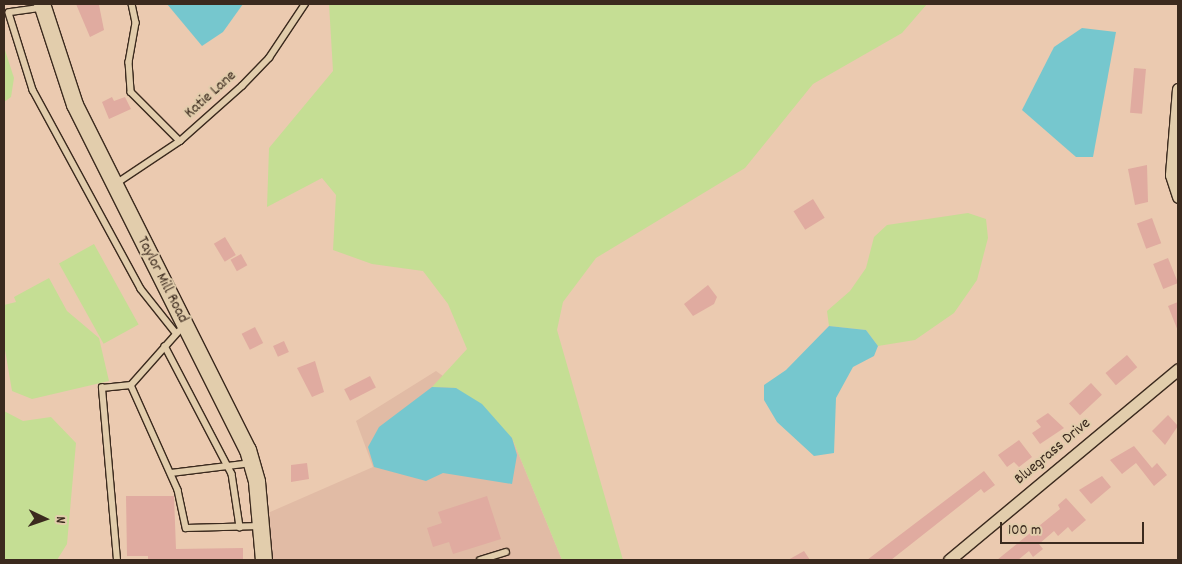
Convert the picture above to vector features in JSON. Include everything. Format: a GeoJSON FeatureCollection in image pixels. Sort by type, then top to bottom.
{"type":"FeatureCollection","features":[{"type":"Feature","properties":{"kind":"main road","name":"Taylor Mill Road"},"geometry":{"type":"LineString","coordinates":[[42,6],[75,105],[181,330],[232,412],[251,463],[262,526],[264,560]]}},
{"type":"Feature","properties":{"kind":"street"},"geometry":{"type":"LineString","coordinates":[[1178,90],[1170,175],[1178,197]]}},
{"type":"Feature","properties":{"kind":"street","name":"Bluegrass Drive"},"geometry":{"type":"LineString","coordinates":[[949,560],[1178,369]]}},
{"type":"Feature","properties":{"kind":"lane"},"geometry":{"type":"LineString","coordinates":[[132,4],[136,22],[129,62],[131,92],[180,141]]}},
{"type":"Feature","properties":{"kind":"lane","name":"Katie Lane"},"geometry":{"type":"LineString","coordinates":[[114,185],[180,141],[269,58],[305,4]]}},
{"type":"Feature","properties":{"kind":"lane"},"geometry":{"type":"LineString","coordinates":[[42,6],[9,13],[33,90],[141,289],[181,330],[131,385],[102,388],[117,560]]}},
{"type":"Feature","properties":{"kind":"lane"},"geometry":{"type":"LineString","coordinates":[[165,346],[228,466],[240,527]]}},
{"type":"Feature","properties":{"kind":"lane"},"geometry":{"type":"LineString","coordinates":[[131,385],[171,473],[186,528],[262,526]]}},
{"type":"Feature","properties":{"kind":"lane"},"geometry":{"type":"LineString","coordinates":[[171,473],[251,463]]}},
{"type":"Feature","properties":{"kind":"lane"},"geometry":{"type":"LineString","coordinates":[[480,560],[506,552]]}},
{"type":"Feature","properties":{"kind":"shaded area"},"geometry":{"type":"Polygon","coordinates":[[[436,371],[482,404],[512,438],[562,560],[264,560],[261,516],[373,467],[356,421],[436,371]]]}},
{"type":"Feature","properties":{"kind":"green space"},"geometry":{"type":"Polygon","coordinates":[[[329,4],[927,4],[902,33],[813,84],[745,168],[596,258],[563,302],[557,330],[623,560],[562,560],[512,438],[456,388],[432,387],[467,349],[448,304],[423,271],[372,264],[333,250],[336,195],[322,178],[267,207],[269,148],[333,71],[329,4]]]}},
{"type":"Feature","properties":{"kind":"green space"},"geometry":{"type":"Polygon","coordinates":[[[4,47],[14,78],[11,97],[4,102],[4,47]]]}},
{"type":"Feature","properties":{"kind":"green space"},"geometry":{"type":"Polygon","coordinates":[[[968,213],[986,219],[988,238],[977,280],[954,313],[915,340],[878,346],[866,330],[829,326],[827,311],[850,291],[866,268],[874,237],[887,225],[968,213]]]}},
{"type":"Feature","properties":{"kind":"green space"},"geometry":{"type":"Polygon","coordinates":[[[94,244],[139,324],[104,344],[59,263],[94,244]]]}},
{"type":"Feature","properties":{"kind":"green space"},"geometry":{"type":"Polygon","coordinates":[[[49,278],[67,311],[99,338],[109,381],[32,399],[12,391],[4,344],[4,305],[16,302],[14,297],[49,278]]]}},
{"type":"Feature","properties":{"kind":"green space"},"geometry":{"type":"Polygon","coordinates":[[[4,411],[23,421],[51,417],[76,443],[67,544],[57,560],[4,560],[4,411]]]}},
{"type":"Feature","properties":{"kind":"water"},"geometry":{"type":"Polygon","coordinates":[[[167,4],[243,4],[223,32],[202,46],[167,4]]]}},
{"type":"Feature","properties":{"kind":"water"},"geometry":{"type":"Polygon","coordinates":[[[1082,28],[1116,32],[1093,157],[1076,157],[1022,110],[1054,47],[1082,28]]]}},
{"type":"Feature","properties":{"kind":"water"},"geometry":{"type":"Polygon","coordinates":[[[829,326],[866,330],[878,346],[874,356],[853,367],[836,398],[834,453],[814,456],[777,422],[764,400],[764,385],[786,370],[829,326]]]}},
{"type":"Feature","properties":{"kind":"water"},"geometry":{"type":"Polygon","coordinates":[[[432,387],[456,388],[482,404],[512,438],[517,455],[512,484],[443,473],[426,481],[374,467],[368,447],[379,427],[432,387]]]}},
{"type":"Feature","properties":{"kind":"building"},"geometry":{"type":"Polygon","coordinates":[[[76,4],[99,5],[104,30],[90,37],[76,4]]]}},
{"type":"Feature","properties":{"kind":"building"},"geometry":{"type":"Polygon","coordinates":[[[1134,68],[1146,69],[1142,114],[1130,113],[1134,68]]]}},
{"type":"Feature","properties":{"kind":"building"},"geometry":{"type":"Polygon","coordinates":[[[112,97],[114,101],[125,97],[131,109],[109,119],[102,102],[112,97]]]}},
{"type":"Feature","properties":{"kind":"building"},"geometry":{"type":"Polygon","coordinates":[[[1147,165],[1148,202],[1135,205],[1128,169],[1147,165]]]}},
{"type":"Feature","properties":{"kind":"building"},"geometry":{"type":"Polygon","coordinates":[[[813,199],[825,218],[805,230],[793,211],[813,199]]]}},
{"type":"Feature","properties":{"kind":"building"},"geometry":{"type":"Polygon","coordinates":[[[1152,218],[1161,243],[1146,249],[1137,223],[1152,218]]]}},
{"type":"Feature","properties":{"kind":"building"},"geometry":{"type":"Polygon","coordinates":[[[225,237],[236,255],[225,262],[214,244],[225,237]]]}},
{"type":"Feature","properties":{"kind":"building"},"geometry":{"type":"Polygon","coordinates":[[[241,254],[247,265],[237,271],[231,260],[241,254]]]}},
{"type":"Feature","properties":{"kind":"building"},"geometry":{"type":"Polygon","coordinates":[[[1168,258],[1178,283],[1163,289],[1153,264],[1168,258]]]}},
{"type":"Feature","properties":{"kind":"building"},"geometry":{"type":"Polygon","coordinates":[[[708,285],[717,297],[714,304],[693,316],[684,304],[708,285]]]}},
{"type":"Feature","properties":{"kind":"building"},"geometry":{"type":"Polygon","coordinates":[[[1178,302],[1178,331],[1168,306],[1178,302]]]}},
{"type":"Feature","properties":{"kind":"building"},"geometry":{"type":"Polygon","coordinates":[[[255,327],[263,343],[250,350],[242,334],[255,327]]]}},
{"type":"Feature","properties":{"kind":"building"},"geometry":{"type":"Polygon","coordinates":[[[284,341],[289,352],[278,357],[273,346],[284,341]]]}},
{"type":"Feature","properties":{"kind":"building"},"geometry":{"type":"Polygon","coordinates":[[[1127,355],[1137,367],[1116,385],[1106,373],[1127,355]]]}},
{"type":"Feature","properties":{"kind":"building"},"geometry":{"type":"Polygon","coordinates":[[[315,361],[324,392],[312,397],[297,368],[315,361]]]}},
{"type":"Feature","properties":{"kind":"building"},"geometry":{"type":"Polygon","coordinates":[[[370,376],[376,388],[350,401],[344,389],[370,376]]]}},
{"type":"Feature","properties":{"kind":"building"},"geometry":{"type":"Polygon","coordinates":[[[1091,383],[1102,395],[1080,415],[1069,403],[1091,383]]]}},
{"type":"Feature","properties":{"kind":"building"},"geometry":{"type":"Polygon","coordinates":[[[1048,413],[1064,428],[1040,444],[1032,433],[1041,427],[1036,421],[1048,413]]]}},
{"type":"Feature","properties":{"kind":"building"},"geometry":{"type":"Polygon","coordinates":[[[1168,415],[1178,426],[1165,445],[1152,431],[1168,415]]]}},
{"type":"Feature","properties":{"kind":"building"},"geometry":{"type":"Polygon","coordinates":[[[1019,440],[1032,457],[1019,467],[1014,462],[1007,467],[998,455],[1019,440]]]}},
{"type":"Feature","properties":{"kind":"building"},"geometry":{"type":"Polygon","coordinates":[[[1134,446],[1152,468],[1157,463],[1167,475],[1154,486],[1136,463],[1122,474],[1110,460],[1134,446]]]}},
{"type":"Feature","properties":{"kind":"building"},"geometry":{"type":"Polygon","coordinates":[[[307,463],[309,479],[291,482],[291,465],[307,463]]]}},
{"type":"Feature","properties":{"kind":"building"},"geometry":{"type":"Polygon","coordinates":[[[984,471],[995,485],[984,493],[981,489],[891,560],[867,560],[984,471]]]}},
{"type":"Feature","properties":{"kind":"building"},"geometry":{"type":"Polygon","coordinates":[[[1102,476],[1111,487],[1091,504],[1079,490],[1102,476]]]}},
{"type":"Feature","properties":{"kind":"building"},"geometry":{"type":"Polygon","coordinates":[[[126,496],[174,496],[176,549],[243,548],[243,560],[148,560],[148,556],[127,556],[126,496]]]}},
{"type":"Feature","properties":{"kind":"building"},"geometry":{"type":"Polygon","coordinates":[[[487,496],[501,539],[453,554],[449,542],[433,547],[427,528],[442,523],[438,512],[487,496]]]}},
{"type":"Feature","properties":{"kind":"building"},"geometry":{"type":"Polygon","coordinates":[[[1066,498],[1086,520],[1072,532],[1068,527],[1058,536],[1054,531],[1039,544],[1043,549],[1033,557],[1029,551],[1018,560],[997,560],[1060,509],[1058,505],[1066,498]]]}},
{"type":"Feature","properties":{"kind":"building"},"geometry":{"type":"Polygon","coordinates":[[[804,551],[810,560],[788,560],[804,551]]]}}]}
